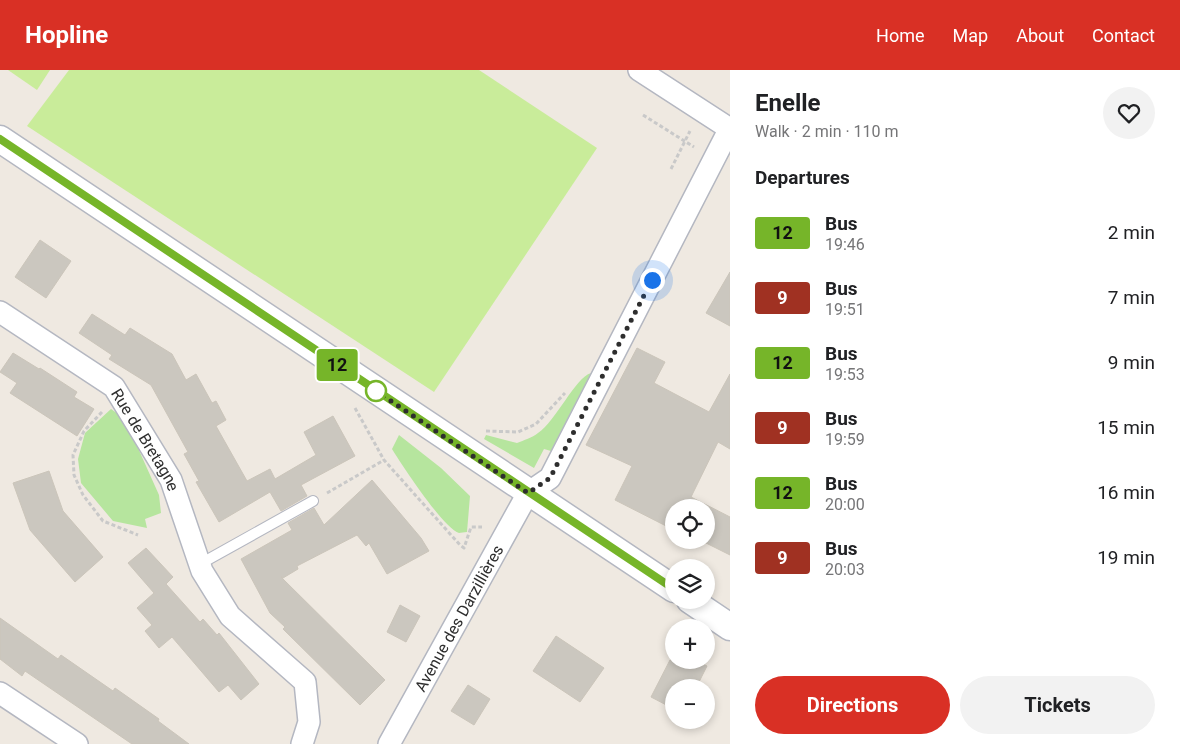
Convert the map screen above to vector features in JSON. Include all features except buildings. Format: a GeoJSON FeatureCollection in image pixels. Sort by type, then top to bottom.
{"type":"FeatureCollection","features":[{"type":"Feature","properties":{"kind":"street"},"geometry":{"type":"LineString","coordinates":[[528,493],[550,478],[730,129],[640,70]]}},
{"type":"Feature","properties":{"kind":"street"},"geometry":{"type":"LineString","coordinates":[[0,139],[665,583]]}},
{"type":"Feature","properties":{"kind":"street","name":"Rue de Bretagne"},"geometry":{"type":"LineString","coordinates":[[0,312],[114,386],[171,480],[200,564],[230,616],[305,682],[309,722],[302,744]]}},
{"type":"Feature","properties":{"kind":"street","name":"Avenue des Darzillières"},"geometry":{"type":"LineString","coordinates":[[389,744],[528,493]]}},
{"type":"Feature","properties":{"kind":"street"},"geometry":{"type":"LineString","coordinates":[[703,609],[730,627]]}},
{"type":"Feature","properties":{"kind":"street"},"geometry":{"type":"LineString","coordinates":[[0,693],[77,744]]}},
{"type":"Feature","properties":{"kind":"lane"},"geometry":{"type":"LineString","coordinates":[[200,564],[313,501]]}},
{"type":"Feature","properties":{"kind":"path"},"geometry":{"type":"LineString","coordinates":[[670,169],[701,111]]}},
{"type":"Feature","properties":{"kind":"path"},"geometry":{"type":"LineString","coordinates":[[643,115],[714,159]]}},
{"type":"Feature","properties":{"kind":"path"},"geometry":{"type":"LineString","coordinates":[[484,431],[518,432],[536,424],[568,389]]}},
{"type":"Feature","properties":{"kind":"path"},"geometry":{"type":"LineString","coordinates":[[121,398],[92,420],[84,431],[73,455],[74,475],[83,495],[103,521],[138,535]]}},
{"type":"Feature","properties":{"kind":"path"},"geometry":{"type":"LineString","coordinates":[[354,407],[384,460],[464,548],[471,528],[510,526]]}},
{"type":"Feature","properties":{"kind":"path"},"geometry":{"type":"LineString","coordinates":[[313,501],[384,460]]}},
{"type":"Feature","properties":{"kind":"green space"},"geometry":{"type":"Polygon","coordinates":[[[8,70],[50,70],[37,90],[8,70]]]}},
{"type":"Feature","properties":{"kind":"green space"},"geometry":{"type":"Polygon","coordinates":[[[69,70],[479,70],[597,148],[434,392],[27,126],[69,70]]]}},
{"type":"Feature","properties":{"kind":"green space"},"geometry":{"type":"Polygon","coordinates":[[[591,373],[551,451],[544,449],[534,468],[484,439],[486,435],[517,443],[536,435],[552,419],[578,383],[591,373]]]}},
{"type":"Feature","properties":{"kind":"green space"},"geometry":{"type":"Polygon","coordinates":[[[111,409],[125,419],[159,495],[161,513],[145,519],[147,528],[113,521],[81,483],[78,459],[85,433],[111,409]]]}},
{"type":"Feature","properties":{"kind":"green space"},"geometry":{"type":"Polygon","coordinates":[[[399,435],[441,468],[470,496],[467,532],[459,533],[452,529],[413,481],[392,449],[399,435]]]}},
{"type":"Feature","properties":{"kind":"bus line","name":"12"},"geometry":{"type":"LineString","coordinates":[[0,139],[665,583]]}},
{"type":"Feature","properties":{"kind":"route"},"geometry":{"type":"LineString","coordinates":[[376,391],[528,493],[550,478],[652,280]]}}]}
